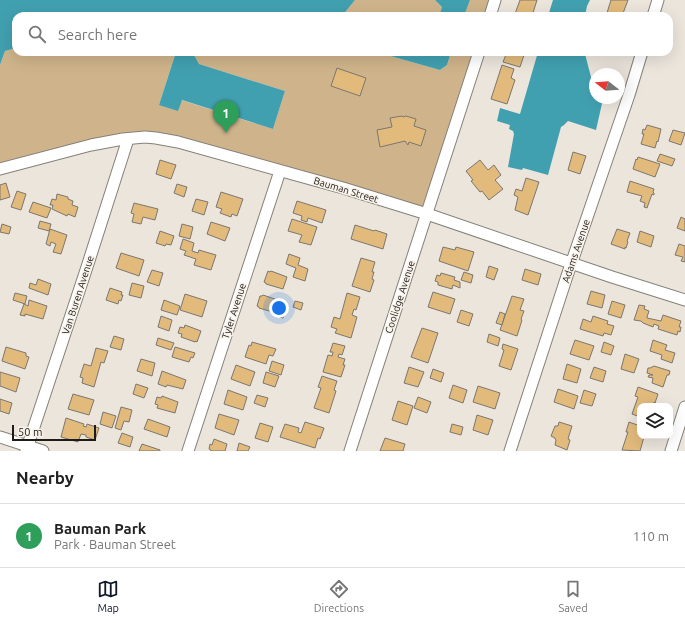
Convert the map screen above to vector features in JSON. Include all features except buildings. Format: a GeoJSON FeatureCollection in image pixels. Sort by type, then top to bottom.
{"type":"FeatureCollection","features":[{"type":"Feature","properties":{"kind":"street"},"geometry":{"type":"LineString","coordinates":[[491,12],[495,0]]}},
{"type":"Feature","properties":{"kind":"street"},"geometry":{"type":"LineString","coordinates":[[654,12],[658,0]]}},
{"type":"Feature","properties":{"kind":"street","name":"Coolidge Avenue"},"geometry":{"type":"LineString","coordinates":[[350,451],[478,56]]}},
{"type":"Feature","properties":{"kind":"street","name":"Adams Avenue"},"geometry":{"type":"LineString","coordinates":[[510,451],[641,56]]}},
{"type":"Feature","properties":{"kind":"street","name":"Bauman Street"},"geometry":{"type":"LineString","coordinates":[[0,169],[91,145],[128,139],[145,137],[178,142],[204,148],[343,188],[685,300]]}},
{"type":"Feature","properties":{"kind":"street","name":"Van Buren Avenue"},"geometry":{"type":"LineString","coordinates":[[27,449],[128,139]]}},
{"type":"Feature","properties":{"kind":"street","name":"Tyler Avenue"},"geometry":{"type":"LineString","coordinates":[[188,451],[280,171]]}},
{"type":"Feature","properties":{"kind":"street"},"geometry":{"type":"LineString","coordinates":[[671,451],[685,407]]}},
{"type":"Feature","properties":{"kind":"street"},"geometry":{"type":"LineString","coordinates":[[0,438],[27,449],[43,451]]}},
{"type":"Feature","properties":{"kind":"shaded area"},"geometry":{"type":"Polygon","coordinates":[[[355,0],[435,0],[442,7],[440,12],[345,12],[355,0]]]}},
{"type":"Feature","properties":{"kind":"shaded area"},"geometry":{"type":"Polygon","coordinates":[[[470,0],[495,0],[491,12],[466,12],[470,0]]]}},
{"type":"Feature","properties":{"kind":"shaded area"},"geometry":{"type":"Polygon","coordinates":[[[12,49],[12,56],[175,56],[159,105],[181,100],[273,129],[285,91],[199,64],[195,56],[391,56],[440,70],[447,65],[450,56],[478,56],[427,214],[145,137],[0,169],[0,65],[5,51],[12,49]]]}},
{"type":"Feature","properties":{"kind":"water"},"geometry":{"type":"Polygon","coordinates":[[[0,0],[355,0],[345,12],[12,12],[12,49],[5,51],[0,65],[0,0]]]}},
{"type":"Feature","properties":{"kind":"water"},"geometry":{"type":"Polygon","coordinates":[[[435,0],[470,0],[466,12],[440,12],[442,7],[435,0]]]}},
{"type":"Feature","properties":{"kind":"water"},"geometry":{"type":"Polygon","coordinates":[[[553,0],[590,0],[586,12],[549,12],[553,0]]]}},
{"type":"Feature","properties":{"kind":"water"},"geometry":{"type":"Polygon","coordinates":[[[175,56],[195,56],[199,64],[285,91],[273,129],[182,100],[178,111],[159,105],[175,56]]]}},
{"type":"Feature","properties":{"kind":"water"},"geometry":{"type":"Polygon","coordinates":[[[391,56],[450,56],[447,65],[440,70],[391,56]]]}},
{"type":"Feature","properties":{"kind":"water"},"geometry":{"type":"Polygon","coordinates":[[[537,56],[586,56],[589,69],[589,104],[602,104],[596,130],[568,121],[561,127],[548,175],[523,168],[522,170],[508,167],[514,134],[513,131],[509,129],[510,125],[497,121],[500,108],[520,114],[537,56]]]}},
{"type":"Feature","properties":{"kind":"place","name":"Bauman Park"},"geometry":{"type":"Point","coordinates":[226,133]}}]}
